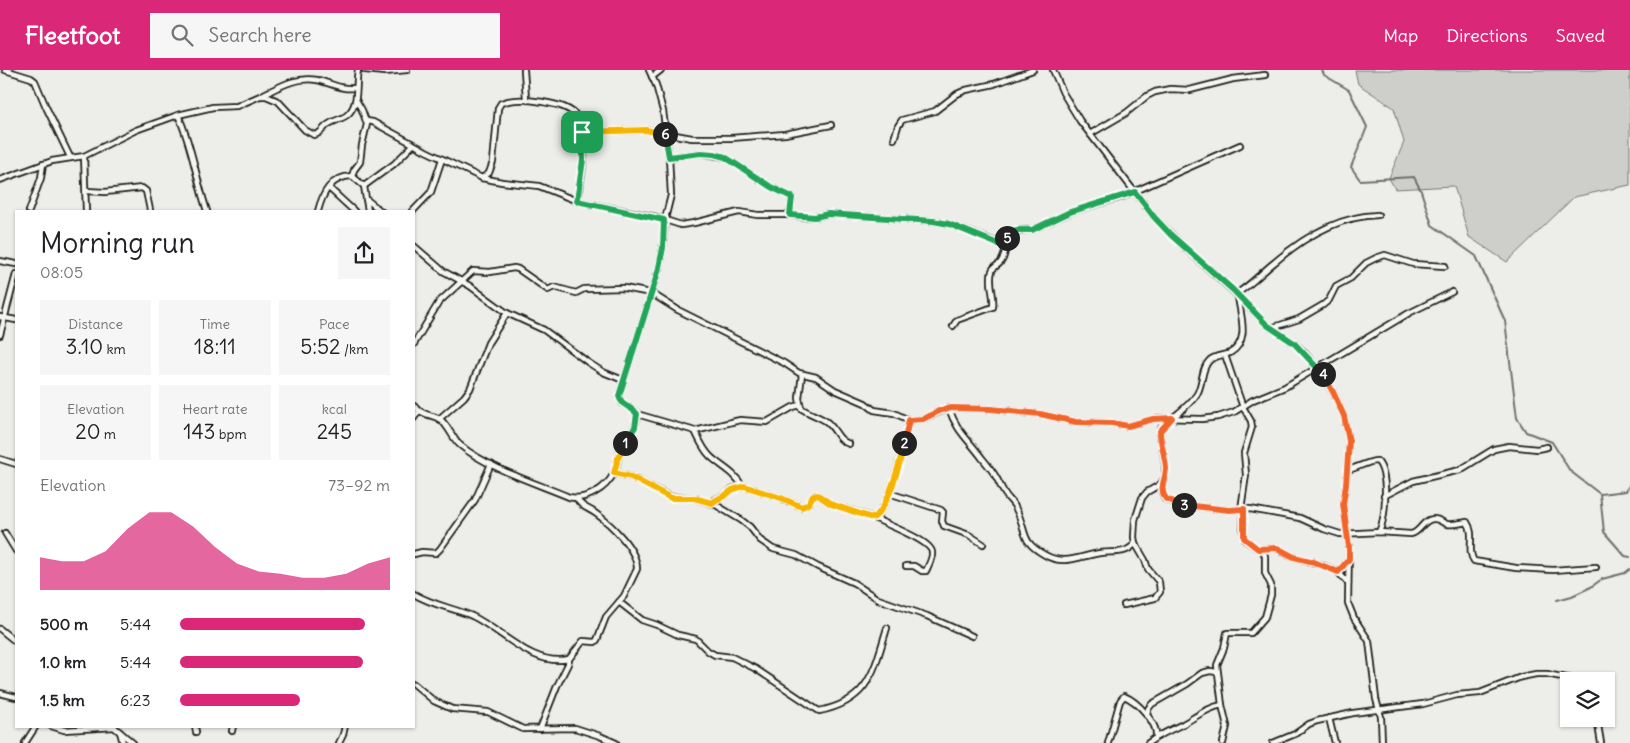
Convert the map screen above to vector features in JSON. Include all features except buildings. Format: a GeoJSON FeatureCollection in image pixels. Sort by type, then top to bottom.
{"type":"FeatureCollection","features":[{"type":"Feature","properties":{"kind":"street"},"geometry":{"type":"LineString","coordinates":[[5,70],[35,81],[70,157]]}},
{"type":"Feature","properties":{"kind":"street"},"geometry":{"type":"LineString","coordinates":[[352,176],[360,162],[367,127],[356,100],[355,88],[358,70]]}},
{"type":"Feature","properties":{"kind":"street"},"geometry":{"type":"LineString","coordinates":[[365,70],[385,72],[406,70]]}},
{"type":"Feature","properties":{"kind":"street"},"geometry":{"type":"LineString","coordinates":[[524,70],[526,100]]}},
{"type":"Feature","properties":{"kind":"street"},"geometry":{"type":"LineString","coordinates":[[649,70],[663,111],[669,157],[671,195],[664,220],[663,248],[619,399],[637,414],[696,431],[740,420],[766,422],[800,405]]}},
{"type":"Feature","properties":{"kind":"street"},"geometry":{"type":"LineString","coordinates":[[652,77],[661,70]]}},
{"type":"Feature","properties":{"kind":"street"},"geometry":{"type":"LineString","coordinates":[[894,139],[902,120],[935,110],[957,94],[966,90],[994,84],[1033,70]]}},
{"type":"Feature","properties":{"kind":"street"},"geometry":{"type":"LineString","coordinates":[[1054,70],[1063,92],[1090,134],[1162,226],[1271,328],[1294,343],[1318,368],[1333,392],[1348,429],[1348,470],[1343,504],[1349,547],[1348,603],[1368,641],[1371,670],[1381,717],[1382,743]]}},
{"type":"Feature","properties":{"kind":"street"},"geometry":{"type":"LineString","coordinates":[[1090,134],[1126,113],[1155,92],[1170,89],[1190,90],[1239,78],[1265,74]]}},
{"type":"Feature","properties":{"kind":"street"},"geometry":{"type":"LineString","coordinates":[[0,180],[43,164],[70,157],[84,156],[136,130],[178,115],[213,107],[237,106],[299,80],[318,80],[344,88],[355,88]]}},
{"type":"Feature","properties":{"kind":"street"},"geometry":{"type":"LineString","coordinates":[[260,96],[266,96],[278,101],[305,130],[314,135],[318,134],[330,123],[345,116],[356,100]]}},
{"type":"Feature","properties":{"kind":"street"},"geometry":{"type":"LineString","coordinates":[[482,178],[489,173],[494,162],[499,105],[504,102],[526,100],[565,108],[579,118],[582,124],[583,154],[577,201]]}},
{"type":"Feature","properties":{"kind":"street"},"geometry":{"type":"LineString","coordinates":[[178,115],[187,138],[206,210]]}},
{"type":"Feature","properties":{"kind":"street"},"geometry":{"type":"LineString","coordinates":[[366,121],[373,122],[413,145],[482,178],[538,186],[577,201],[683,225],[739,212],[763,215],[815,217],[828,214],[920,219],[949,224],[998,244],[1016,230],[1032,230],[1070,212],[1135,192],[1158,180],[1240,145]]}},
{"type":"Feature","properties":{"kind":"street"},"geometry":{"type":"LineString","coordinates":[[582,132],[646,130],[692,138],[751,137],[785,134],[831,125]]}},
{"type":"Feature","properties":{"kind":"street"},"geometry":{"type":"LineString","coordinates":[[364,186],[394,164],[413,145]]}},
{"type":"Feature","properties":{"kind":"street"},"geometry":{"type":"LineString","coordinates":[[669,157],[701,153],[725,157],[771,187],[792,197],[790,215]]}},
{"type":"Feature","properties":{"kind":"street"},"geometry":{"type":"LineString","coordinates":[[84,156],[86,210]]}},
{"type":"Feature","properties":{"kind":"street"},"geometry":{"type":"LineString","coordinates":[[414,210],[431,192],[442,159]]}},
{"type":"Feature","properties":{"kind":"street"},"geometry":{"type":"LineString","coordinates":[[29,210],[41,178],[43,164]]}},
{"type":"Feature","properties":{"kind":"street"},"geometry":{"type":"LineString","coordinates":[[318,210],[329,188],[338,178],[352,176],[364,186],[368,210]]}},
{"type":"Feature","properties":{"kind":"street"},"geometry":{"type":"LineString","coordinates":[[86,191],[105,192],[142,188],[146,191],[150,210]]}},
{"type":"Feature","properties":{"kind":"street"},"geometry":{"type":"LineString","coordinates":[[329,188],[353,210]]}},
{"type":"Feature","properties":{"kind":"street"},"geometry":{"type":"LineString","coordinates":[[366,199],[380,210]]}},
{"type":"Feature","properties":{"kind":"street"},"geometry":{"type":"LineString","coordinates":[[1237,295],[1281,257],[1324,228],[1358,216],[1378,215]]}},
{"type":"Feature","properties":{"kind":"street"},"geometry":{"type":"LineString","coordinates":[[953,326],[957,320],[993,307],[992,270],[1002,260],[1005,240]]}},
{"type":"Feature","properties":{"kind":"street"},"geometry":{"type":"LineString","coordinates":[[415,247],[443,271],[507,313],[544,330],[603,372],[623,380]]}},
{"type":"Feature","properties":{"kind":"street"},"geometry":{"type":"LineString","coordinates":[[1271,328],[1299,319],[1323,305],[1329,300],[1336,286],[1351,278],[1370,260],[1381,256],[1385,255],[1413,264],[1445,266]]}},
{"type":"Feature","properties":{"kind":"street"},"geometry":{"type":"LineString","coordinates":[[0,261],[15,264]]}},
{"type":"Feature","properties":{"kind":"street"},"geometry":{"type":"LineString","coordinates":[[415,342],[439,302],[474,271],[490,272],[514,268],[521,270],[548,290],[554,286],[576,293],[584,289],[624,288],[651,294],[802,374],[816,377],[835,390],[865,403],[874,410],[894,413],[909,420],[923,419],[949,408],[1001,410],[1046,415],[1076,422],[1112,423],[1128,426],[1153,419],[1194,420],[1218,417],[1234,412],[1253,400],[1284,387],[1408,314],[1452,292]]}},
{"type":"Feature","properties":{"kind":"street"},"geometry":{"type":"LineString","coordinates":[[0,335],[2,317],[15,277]]}},
{"type":"Feature","properties":{"kind":"street"},"geometry":{"type":"LineString","coordinates":[[1124,605],[1155,598],[1160,592],[1159,582],[1148,569],[1135,543],[1134,526],[1140,501],[1145,494],[1161,484],[1165,476],[1166,464],[1160,431],[1196,395],[1208,362],[1238,346],[1243,337],[1237,295]]}},
{"type":"Feature","properties":{"kind":"street"},"geometry":{"type":"LineString","coordinates":[[439,419],[464,397],[470,389],[488,343],[507,313]]}},
{"type":"Feature","properties":{"kind":"street"},"geometry":{"type":"LineString","coordinates":[[2,317],[15,320]]}},
{"type":"Feature","properties":{"kind":"street"},"geometry":{"type":"LineString","coordinates":[[1225,354],[1243,407],[1251,421],[1252,427],[1244,453],[1246,475],[1242,509],[1244,538],[1256,548],[1277,548],[1294,557],[1314,562],[1338,572],[1348,583]]}},
{"type":"Feature","properties":{"kind":"street"},"geometry":{"type":"LineString","coordinates":[[802,374],[800,405],[808,413],[832,426],[841,440],[850,444]]}},
{"type":"Feature","properties":{"kind":"street"},"geometry":{"type":"LineString","coordinates":[[415,407],[427,416],[439,419],[460,444],[491,464],[577,499],[599,490],[614,473],[618,458],[635,427],[637,414]]}},
{"type":"Feature","properties":{"kind":"street"},"geometry":{"type":"LineString","coordinates":[[949,408],[952,418],[963,438],[974,448],[995,474],[1005,494],[1015,506],[1029,545],[1046,556],[1066,561],[1100,553],[1130,549],[1135,543]]}},
{"type":"Feature","properties":{"kind":"street"},"geometry":{"type":"LineString","coordinates":[[415,417],[419,411]]}},
{"type":"Feature","properties":{"kind":"street"},"geometry":{"type":"LineString","coordinates":[[874,518],[878,515],[889,493],[901,456],[909,420]]}},
{"type":"Feature","properties":{"kind":"street"},"geometry":{"type":"LineString","coordinates":[[696,431],[710,456],[734,475],[742,486],[781,498],[802,507],[808,504],[813,496],[818,495],[831,504],[874,518],[924,542],[931,549],[932,556],[926,571],[922,571],[914,566],[906,566]]}},
{"type":"Feature","properties":{"kind":"street"},"geometry":{"type":"LineString","coordinates":[[1384,496],[1413,481],[1460,470],[1494,449],[1509,446],[1537,449],[1547,446]]}},
{"type":"Feature","properties":{"kind":"street"},"geometry":{"type":"LineString","coordinates":[[0,459],[15,464]]}},
{"type":"Feature","properties":{"kind":"street"},"geometry":{"type":"LineString","coordinates":[[1348,470],[1360,467],[1372,460],[1377,461],[1382,466],[1384,474],[1384,513],[1379,532]]}},
{"type":"Feature","properties":{"kind":"street"},"geometry":{"type":"LineString","coordinates":[[415,554],[436,553],[440,549],[475,500],[491,464]]}},
{"type":"Feature","properties":{"kind":"street"},"geometry":{"type":"LineString","coordinates":[[614,473],[631,477],[671,498],[694,498],[712,503],[741,520],[750,527],[760,540],[773,549],[802,558],[823,570],[850,580],[878,599],[926,616],[972,636]]}},
{"type":"Feature","properties":{"kind":"street"},"geometry":{"type":"LineString","coordinates":[[1161,484],[1163,494],[1170,502],[1221,510],[1242,509],[1300,518],[1332,532],[1415,533],[1424,522],[1432,519],[1447,524],[1467,522],[1472,531],[1471,553],[1474,561],[1516,568],[1552,570],[1596,566]]}},
{"type":"Feature","properties":{"kind":"street"},"geometry":{"type":"LineString","coordinates":[[712,503],[742,486]]}},
{"type":"Feature","properties":{"kind":"street"},"geometry":{"type":"LineString","coordinates":[[889,493],[942,511],[944,526],[968,535],[983,544]]}},
{"type":"Feature","properties":{"kind":"street"},"geometry":{"type":"LineString","coordinates":[[540,729],[569,659],[583,641],[595,642],[606,617],[629,588],[637,570],[636,560],[622,536],[597,514],[580,504],[577,499]]}},
{"type":"Feature","properties":{"kind":"street"},"geometry":{"type":"LineString","coordinates":[[5,533],[15,549]]}},
{"type":"Feature","properties":{"kind":"street"},"geometry":{"type":"LineString","coordinates":[[1223,743],[1227,726],[1222,705],[1217,663],[1224,648],[1227,634],[1251,633],[1265,616],[1268,609],[1271,588],[1265,573],[1265,556],[1262,549]]}},
{"type":"Feature","properties":{"kind":"street"},"geometry":{"type":"LineString","coordinates":[[1338,572],[1349,559]]}},
{"type":"Feature","properties":{"kind":"street"},"geometry":{"type":"LineString","coordinates":[[415,595],[429,602],[474,618],[532,653],[556,660],[569,659]]}},
{"type":"Feature","properties":{"kind":"street"},"geometry":{"type":"LineString","coordinates":[[619,602],[642,620],[678,635],[696,639],[712,653],[719,656],[732,657],[756,669],[820,711],[854,698],[865,686],[872,674],[887,628]]}},
{"type":"Feature","properties":{"kind":"street"},"geometry":{"type":"LineString","coordinates":[[0,629],[15,641]]}},
{"type":"Feature","properties":{"kind":"street"},"geometry":{"type":"LineString","coordinates":[[9,637],[15,637]]}},
{"type":"Feature","properties":{"kind":"street"},"geometry":{"type":"LineString","coordinates":[[1147,716],[1148,709],[1152,704],[1188,684],[1202,673],[1217,672]]}},
{"type":"Feature","properties":{"kind":"street"},"geometry":{"type":"LineString","coordinates":[[1273,743],[1295,734],[1309,724],[1329,718],[1423,704],[1457,695],[1480,693],[1521,677],[1536,674],[1560,676]]}},
{"type":"Feature","properties":{"kind":"street"},"geometry":{"type":"LineString","coordinates":[[415,685],[434,700],[452,709],[488,712],[523,729],[575,728],[616,743]]}},
{"type":"Feature","properties":{"kind":"street"},"geometry":{"type":"LineString","coordinates":[[0,693],[15,697]]}},
{"type":"Feature","properties":{"kind":"street"},"geometry":{"type":"LineString","coordinates":[[1108,743],[1122,697],[1130,699],[1147,716],[1156,729],[1156,737]]}},
{"type":"Feature","properties":{"kind":"street"},"geometry":{"type":"LineString","coordinates":[[1148,743],[1207,709],[1222,705]]}},
{"type":"Feature","properties":{"kind":"street"},"geometry":{"type":"LineString","coordinates":[[1329,718],[1335,743]]}},
{"type":"Feature","properties":{"kind":"street"},"geometry":{"type":"LineString","coordinates":[[1598,727],[1601,743]]}},
{"type":"Feature","properties":{"kind":"street"},"geometry":{"type":"LineString","coordinates":[[25,743],[35,728]]}},
{"type":"Feature","properties":{"kind":"street"},"geometry":{"type":"LineString","coordinates":[[58,728],[64,730],[97,728]]}},
{"type":"Feature","properties":{"kind":"street"},"geometry":{"type":"LineString","coordinates":[[115,728],[133,743]]}},
{"type":"Feature","properties":{"kind":"street"},"geometry":{"type":"LineString","coordinates":[[339,743],[345,728]]}},
{"type":"Feature","properties":{"kind":"street"},"geometry":{"type":"LineString","coordinates":[[120,732],[123,743]]}},
{"type":"Feature","properties":{"kind":"shaded area"},"geometry":{"type":"Polygon","coordinates":[[[1355,70],[1630,70],[1630,185],[1574,197],[1507,262],[1469,237],[1454,186],[1395,189],[1389,178],[1404,142],[1394,108],[1358,84],[1355,70]]]}},
{"type":"Feature","properties":{"kind":"waterway"},"geometry":{"type":"LineString","coordinates":[[1322,70],[1324,75],[1349,90],[1367,127],[1351,167],[1360,180],[1414,177],[1421,191],[1432,225],[1476,256],[1505,321],[1517,418],[1526,432],[1552,442],[1570,471],[1600,494],[1604,532],[1625,556],[1630,557]]}},
{"type":"Feature","properties":{"kind":"waterway"},"geometry":{"type":"LineString","coordinates":[[1600,494],[1626,491],[1630,484]]}},
{"type":"Feature","properties":{"kind":"waterway"},"geometry":{"type":"LineString","coordinates":[[1557,600],[1572,596],[1591,587],[1602,579],[1625,573],[1630,569]]}},
{"type":"Feature","properties":{"kind":"route"},"geometry":{"type":"LineString","coordinates":[[654,131],[665,134],[669,157],[701,153],[725,157],[771,187],[792,197],[790,215],[815,217],[828,214],[920,219],[949,224],[998,244],[1016,230],[1036,229],[1070,212],[1135,192],[1148,211],[1162,226],[1233,290],[1267,325],[1304,352],[1329,384],[1348,429],[1349,456],[1343,509],[1349,559],[1338,572],[1309,560],[1294,557],[1277,548],[1258,549],[1244,540],[1244,509],[1229,510],[1181,505],[1166,499],[1161,484],[1165,476],[1166,464],[1160,431],[1172,418],[1146,420],[1128,426],[1112,423],[1084,423],[1040,414],[991,409],[949,408],[923,419],[909,420],[901,456],[889,493],[878,515],[874,518],[831,504],[818,495],[813,496],[806,507],[802,507],[744,486],[728,492],[712,503],[694,498],[671,498],[662,495],[631,477],[614,473],[623,446],[636,423],[636,412],[622,403],[619,396],[658,272],[663,248],[664,220],[577,201],[584,148],[582,132],[654,131]]}}]}
